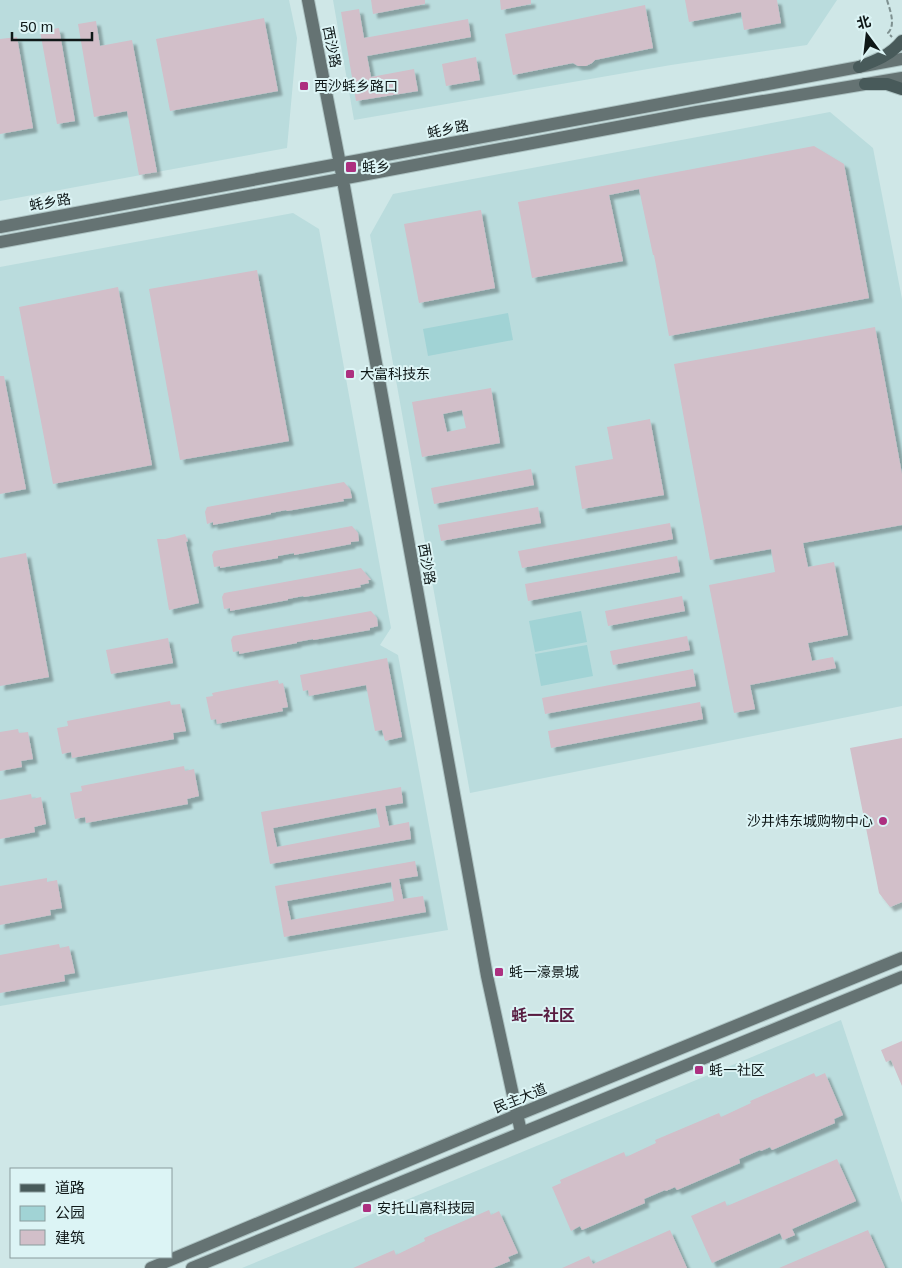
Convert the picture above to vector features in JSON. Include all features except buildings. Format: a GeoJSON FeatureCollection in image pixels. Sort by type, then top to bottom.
{"type":"FeatureCollection","features":[{"type":"Feature","properties":{"kind":"main road"},"geometry":{"type":"LineString","coordinates":[[859,67],[883,58],[901,42]]}},
{"type":"Feature","properties":{"kind":"main road"},"geometry":{"type":"LineString","coordinates":[[865,84],[887,84],[902,89]]}},
{"type":"Feature","properties":{"kind":"street","name":"西沙路"},"geometry":{"type":"LineString","coordinates":[[308,0],[340,164],[341,179],[487,976],[521,1132]]}},
{"type":"Feature","properties":{"kind":"street","name":"蚝乡路"},"geometry":{"type":"LineString","coordinates":[[0,227],[902,60]]}},
{"type":"Feature","properties":{"kind":"street"},"geometry":{"type":"LineString","coordinates":[[0,242],[688,114],[902,78]]}},
{"type":"Feature","properties":{"kind":"street","name":"民主大道"},"geometry":{"type":"LineString","coordinates":[[151,1268],[517,1115],[902,958]]}},
{"type":"Feature","properties":{"kind":"street"},"geometry":{"type":"LineString","coordinates":[[192,1268],[902,976]]}},
{"type":"Feature","properties":{"kind":"path"},"geometry":{"type":"LineString","coordinates":[[887,0],[892,25],[888,33],[901,42]]}},
{"type":"Feature","properties":{"kind":"shaded area"},"geometry":{"type":"Polygon","coordinates":[[[0,0],[289,0],[297,38],[287,148],[0,201],[0,0]]]}},
{"type":"Feature","properties":{"kind":"shaded area"},"geometry":{"type":"Polygon","coordinates":[[[333,0],[837,0],[807,45],[671,65],[354,120],[333,0]]]}},
{"type":"Feature","properties":{"kind":"shaded area"},"geometry":{"type":"Polygon","coordinates":[[[830,112],[873,148],[902,299],[902,706],[470,793],[370,235],[393,194],[830,112]]]}},
{"type":"Feature","properties":{"kind":"shaded area"},"geometry":{"type":"Polygon","coordinates":[[[293,213],[319,229],[391,628],[380,645],[398,655],[448,930],[0,1006],[0,267],[293,213]]]}},
{"type":"Feature","properties":{"kind":"shaded area"},"geometry":{"type":"Polygon","coordinates":[[[841,1020],[902,1203],[902,1268],[242,1268],[841,1020]]]}},
{"type":"Feature","properties":{"kind":"green space"},"geometry":{"type":"Polygon","coordinates":[[[508,313],[513,340],[428,356],[423,329],[508,313]]]}},
{"type":"Feature","properties":{"kind":"green space"},"geometry":{"type":"Polygon","coordinates":[[[581,611],[587,642],[535,652],[529,621],[581,611]]]}},
{"type":"Feature","properties":{"kind":"green space"},"geometry":{"type":"Polygon","coordinates":[[[587,645],[593,676],[541,686],[535,654],[587,645]]]}},
{"type":"Feature","properties":{"kind":"place","name":"西沙蚝乡路口"},"geometry":{"type":"Point","coordinates":[304,86]}},
{"type":"Feature","properties":{"kind":"place","name":"蚝乡"},"geometry":{"type":"Point","coordinates":[351,167]}},
{"type":"Feature","properties":{"kind":"place","name":"大富科技东"},"geometry":{"type":"Point","coordinates":[350,374]}},
{"type":"Feature","properties":{"kind":"place","name":"沙井炜东城购物中心"},"geometry":{"type":"Point","coordinates":[883,821]}},
{"type":"Feature","properties":{"kind":"place","name":"蚝一濠景城"},"geometry":{"type":"Point","coordinates":[499,972]}},
{"type":"Feature","properties":{"kind":"place","name":"蚝一社区"},"geometry":{"type":"Point","coordinates":[699,1070]}},
{"type":"Feature","properties":{"kind":"place","name":"安托山高科技园"},"geometry":{"type":"Point","coordinates":[367,1208]}},
{"type":"Feature","properties":{"kind":"district","name":"蚝一社区"},"geometry":{"type":"Point","coordinates":[543,1015]}}]}
